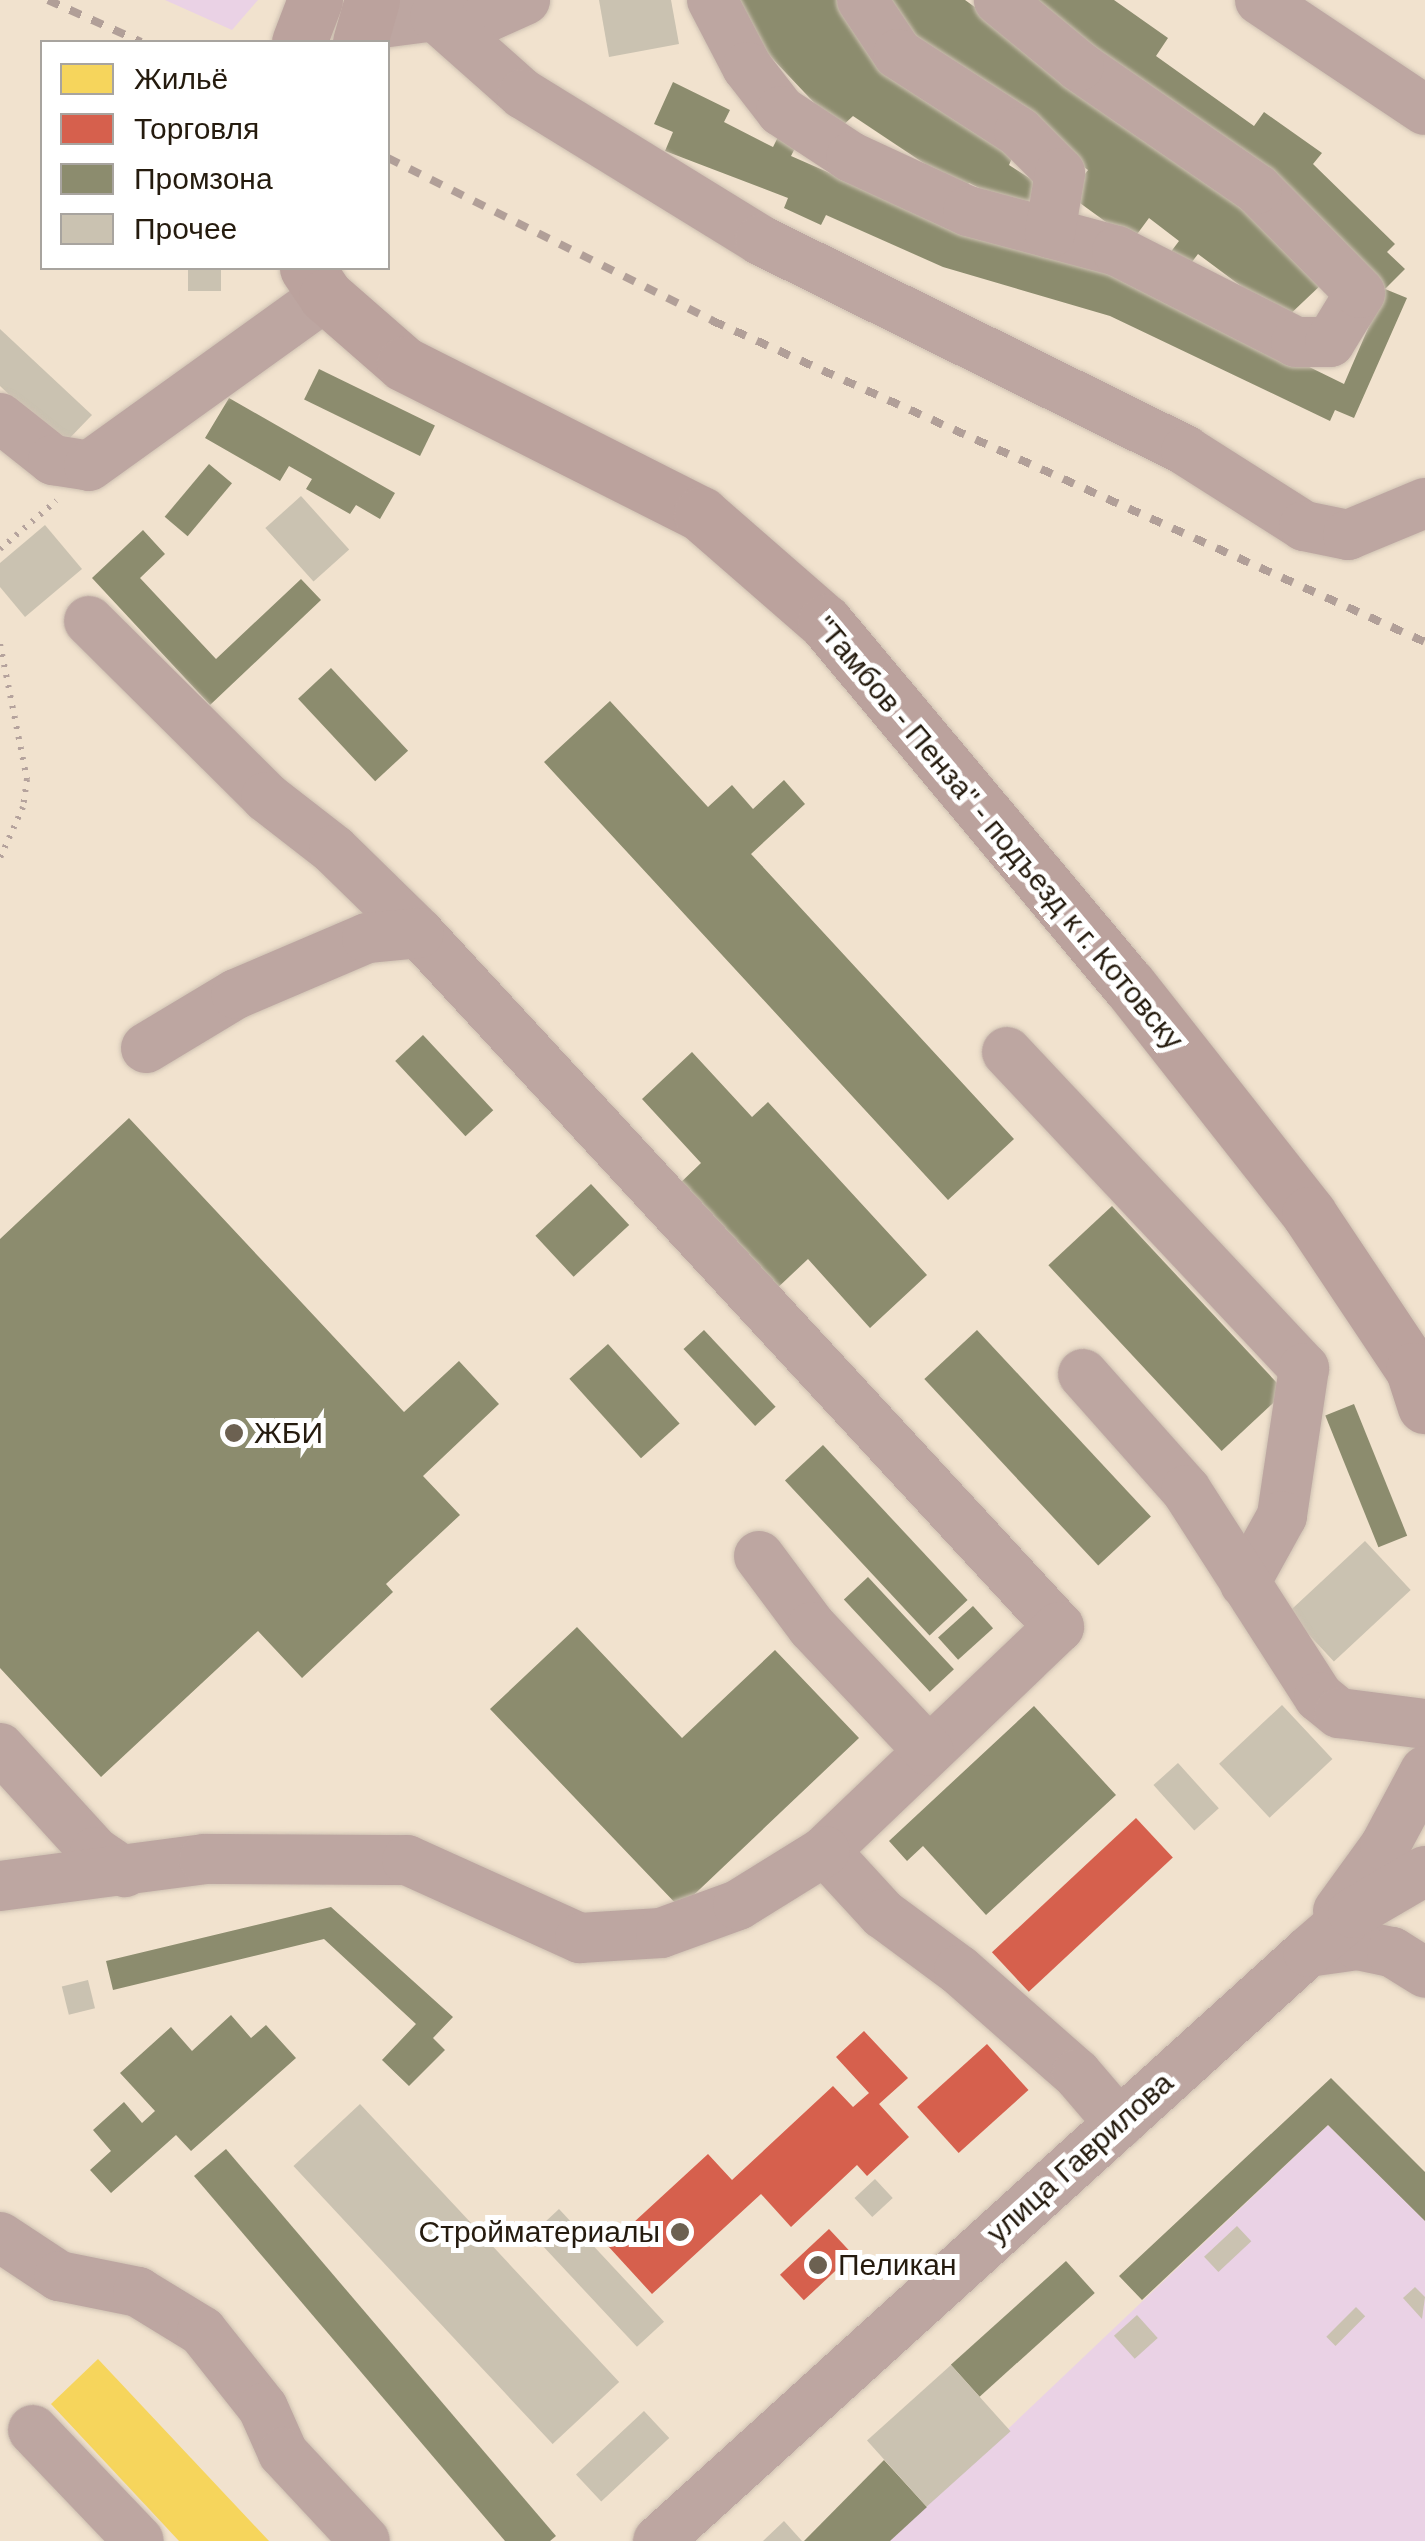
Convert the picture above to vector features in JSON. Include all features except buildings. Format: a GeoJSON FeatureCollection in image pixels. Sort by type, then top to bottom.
{"type":"FeatureCollection","features":[{"type":"Feature","properties":{"kind":"main road"},"geometry":{"type":"LineString","coordinates":[[300,40],[315,0]]}},
{"type":"Feature","properties":{"kind":"main road","name":"\"Тамбов - Пенза\" - подъезд к г. Котовску"},"geometry":{"type":"LineString","coordinates":[[328,277],[374,307],[452,388],[701,514],[825,622],[1104,954],[1309,1214],[1421,1380]]}},
{"type":"Feature","properties":{"kind":"street"},"geometry":{"type":"LineString","coordinates":[[366,22],[435,16],[485,18],[525,0]]}},
{"type":"Feature","properties":{"kind":"street"},"geometry":{"type":"LineString","coordinates":[[712,0],[747,67],[782,112],[850,157],[968,212],[1117,251],[1296,342],[1330,342],[1360,293],[1256,189],[1079,66],[999,0]]}},
{"type":"Feature","properties":{"kind":"street"},"geometry":{"type":"LineString","coordinates":[[862,0],[898,54],[1019,132],[1060,173],[1050,233]]}},
{"type":"Feature","properties":{"kind":"street"},"geometry":{"type":"LineString","coordinates":[[1260,0],[1425,110]]}},
{"type":"Feature","properties":{"kind":"street"},"geometry":{"type":"LineString","coordinates":[[435,16],[524,94],[760,240],[1186,452],[1304,526],[1348,536],[1425,503]]}},
{"type":"Feature","properties":{"kind":"street"},"geometry":{"type":"LineString","coordinates":[[0,418],[53,460],[89,466],[328,277]]}},
{"type":"Feature","properties":{"kind":"street"},"geometry":{"type":"LineString","coordinates":[[0,1886],[125,1872],[204,1858],[407,1860],[580,1938],[661,1933],[738,1905],[825,1851],[1059,1627],[419,934],[334,850],[266,797],[89,621]]}},
{"type":"Feature","properties":{"kind":"street"},"geometry":{"type":"LineString","coordinates":[[146,1048],[236,994],[367,938],[419,934]]}},
{"type":"Feature","properties":{"kind":"street"},"geometry":{"type":"LineString","coordinates":[[1007,1052],[1304,1368],[1282,1516],[1245,1583]]}},
{"type":"Feature","properties":{"kind":"street"},"geometry":{"type":"LineString","coordinates":[[1083,1374],[1186,1490],[1303,1678],[1329,1705],[1354,1716],[1425,1724]]}},
{"type":"Feature","properties":{"kind":"street"},"geometry":{"type":"LineString","coordinates":[[759,1556],[812,1627],[929,1752]]}},
{"type":"Feature","properties":{"kind":"street"},"geometry":{"type":"LineString","coordinates":[[0,1748],[95,1852],[125,1872]]}},
{"type":"Feature","properties":{"kind":"street"},"geometry":{"type":"LineString","coordinates":[[1308,1952],[1385,1846],[1425,1772]]}},
{"type":"Feature","properties":{"kind":"street"},"geometry":{"type":"LineString","coordinates":[[825,1851],[883,1914],[959,1970],[1077,2074],[1119,2123]]}},
{"type":"Feature","properties":{"kind":"street","name":"улица Гаврилова"},"geometry":{"type":"LineString","coordinates":[[658,2541],[1308,1952],[1353,1913],[1425,1871]]}},
{"type":"Feature","properties":{"kind":"street"},"geometry":{"type":"LineString","coordinates":[[1308,1952],[1358,1944],[1392,1952],[1425,1973]]}},
{"type":"Feature","properties":{"kind":"street"},"geometry":{"type":"LineString","coordinates":[[0,2237],[59,2276],[138,2292],[202,2331],[263,2408],[283,2453],[365,2541]]}},
{"type":"Feature","properties":{"kind":"street"},"geometry":{"type":"LineString","coordinates":[[33,2430],[139,2541]]}},
{"type":"Feature","properties":{"kind":"path"},"geometry":{"type":"LineString","coordinates":[[0,549],[89,466]]}},
{"type":"Feature","properties":{"kind":"path"},"geometry":{"type":"LineString","coordinates":[[0,644],[26,779],[23,808],[0,858]]}},
{"type":"Feature","properties":{"kind":"shaded area"},"geometry":{"type":"Polygon","coordinates":[[[165,0],[258,0],[232,30],[165,0]]]}},
{"type":"Feature","properties":{"kind":"shaded area"},"geometry":{"type":"Polygon","coordinates":[[[1328,2125],[1425,2221],[1425,2541],[890,2541],[1328,2125]]]}},
{"type":"Feature","properties":{"kind":"railway"},"geometry":{"type":"LineString","coordinates":[[48,0],[137,40]]}},
{"type":"Feature","properties":{"kind":"railway"},"geometry":{"type":"LineString","coordinates":[[390,159],[713,321],[1425,642]]}},
{"type":"Feature","properties":{"kind":"place","name":"ЖБИ"},"geometry":{"type":"Point","coordinates":[234,1433]}},
{"type":"Feature","properties":{"kind":"place","name":"Стройматериалы"},"geometry":{"type":"Point","coordinates":[680,2232]}},
{"type":"Feature","properties":{"kind":"place","name":"Пеликан"},"geometry":{"type":"Point","coordinates":[818,2265]}}]}
